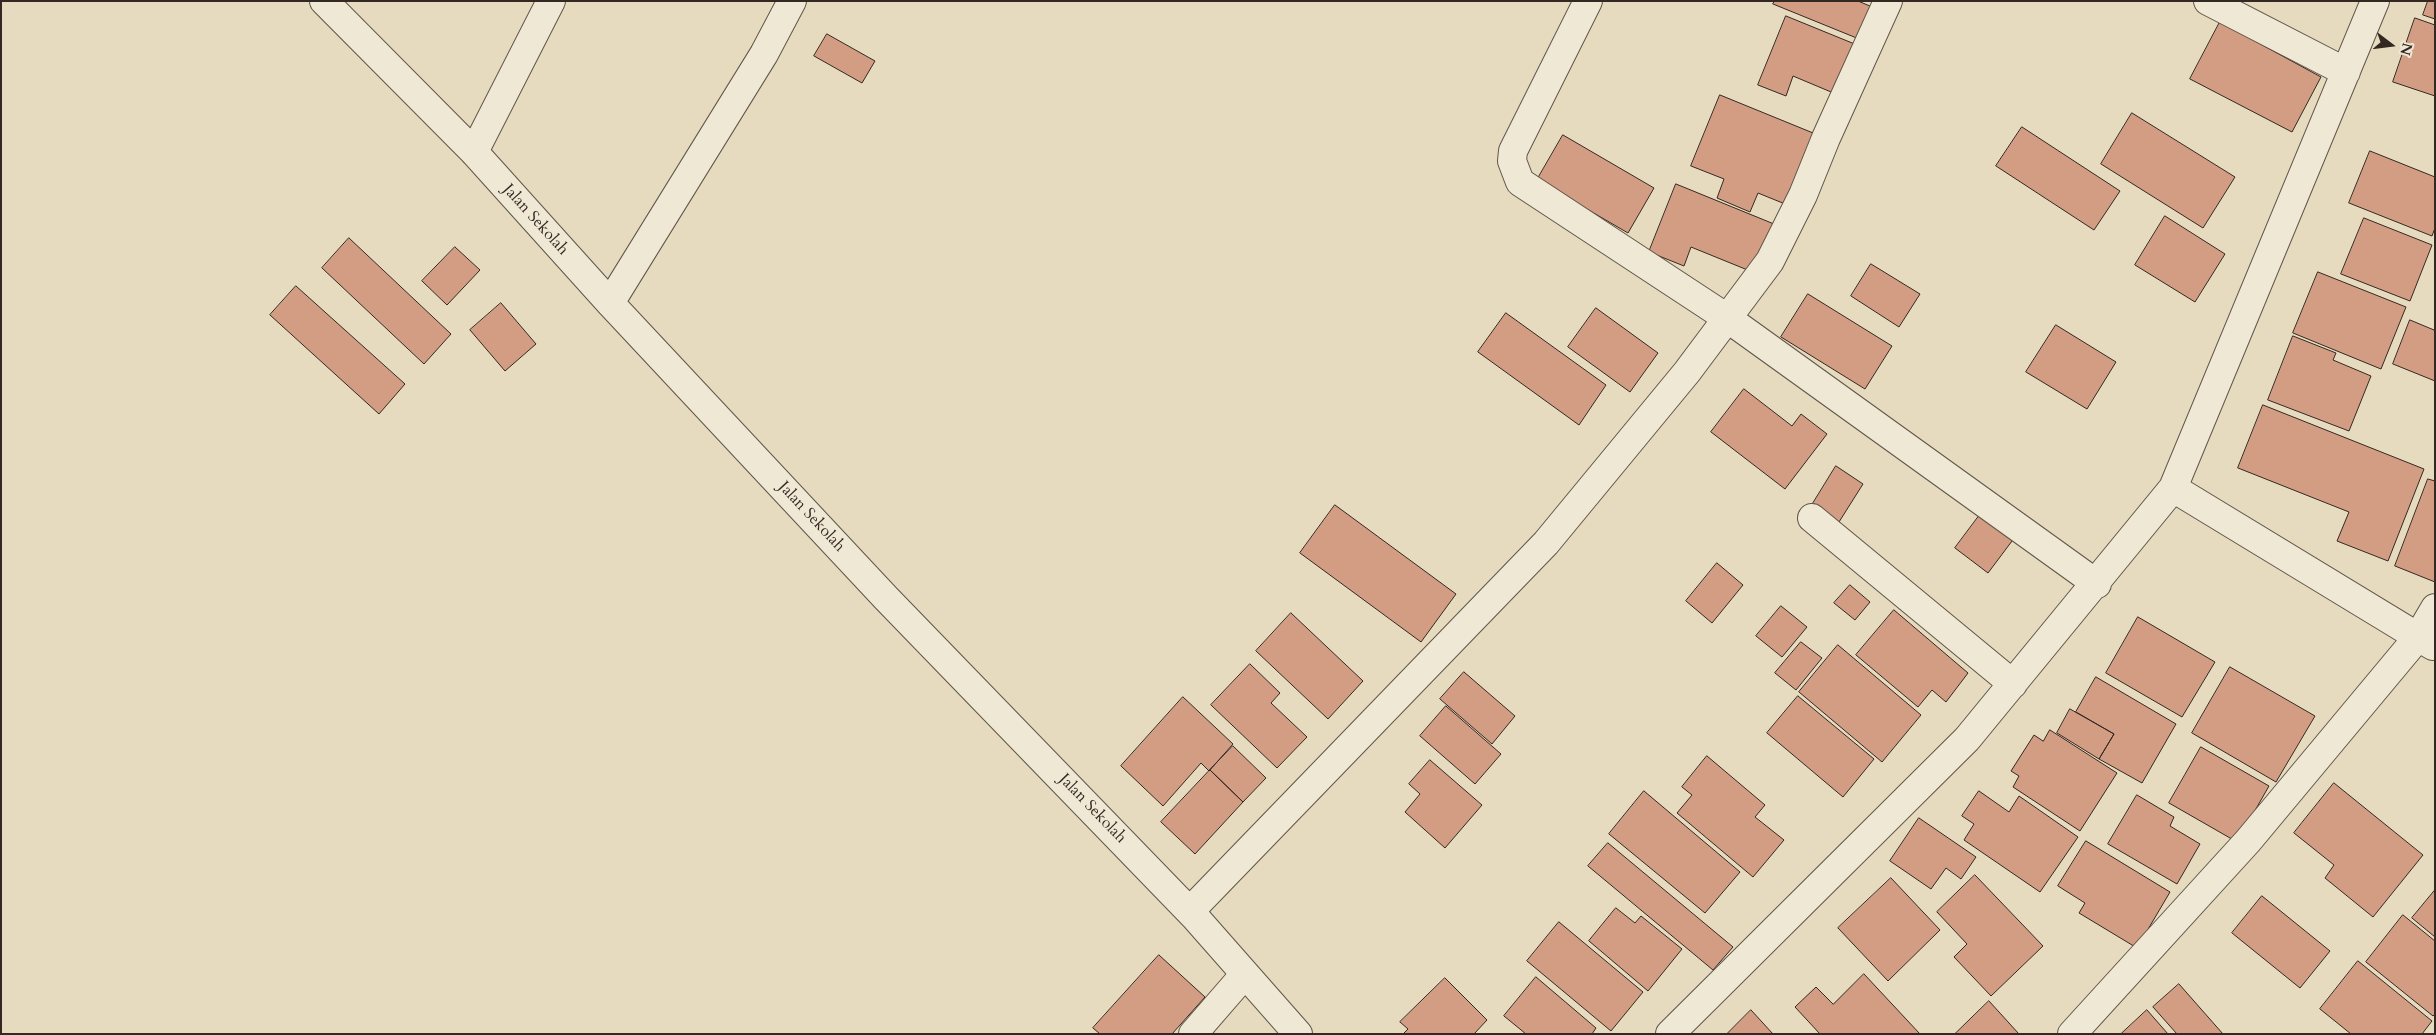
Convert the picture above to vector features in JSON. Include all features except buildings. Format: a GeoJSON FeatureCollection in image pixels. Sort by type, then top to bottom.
{"type":"FeatureCollection","features":[{"type":"Feature","properties":{"kind":"street","name":"Jalan Sekolah"},"geometry":{"type":"LineString","coordinates":[[324,1],[474,152],[610,303],[886,598],[1190,911],[1298,1034]]}},
{"type":"Feature","properties":{"kind":"street"},"geometry":{"type":"LineString","coordinates":[[474,152],[551,1]]}},
{"type":"Feature","properties":{"kind":"street"},"geometry":{"type":"LineString","coordinates":[[610,303],[764,54],[792,1]]}},
{"type":"Feature","properties":{"kind":"street"},"geometry":{"type":"LineString","coordinates":[[1588,1],[1513,151],[1512,161],[1520,182],[1727,318],[2097,584]]}},
{"type":"Feature","properties":{"kind":"street"},"geometry":{"type":"LineString","coordinates":[[1190,911],[1546,543],[1687,372],[1770,260],[1803,195],[1826,138],[1888,1]]}},
{"type":"Feature","properties":{"kind":"street"},"geometry":{"type":"LineString","coordinates":[[2208,1],[2346,72]]}},
{"type":"Feature","properties":{"kind":"street"},"geometry":{"type":"LineString","coordinates":[[1670,1034],[1967,739],[2097,584],[2173,488],[2375,1]]}},
{"type":"Feature","properties":{"kind":"street"},"geometry":{"type":"LineString","coordinates":[[2173,488],[2426,642]]}},
{"type":"Feature","properties":{"kind":"street"},"geometry":{"type":"LineString","coordinates":[[1812,518],[2013,684]]}},
{"type":"Feature","properties":{"kind":"street"},"geometry":{"type":"LineString","coordinates":[[2072,1034],[2426,642],[2435,608]]}},
{"type":"Feature","properties":{"kind":"street"},"geometry":{"type":"LineString","coordinates":[[1193,1034],[1246,974]]}}]}
